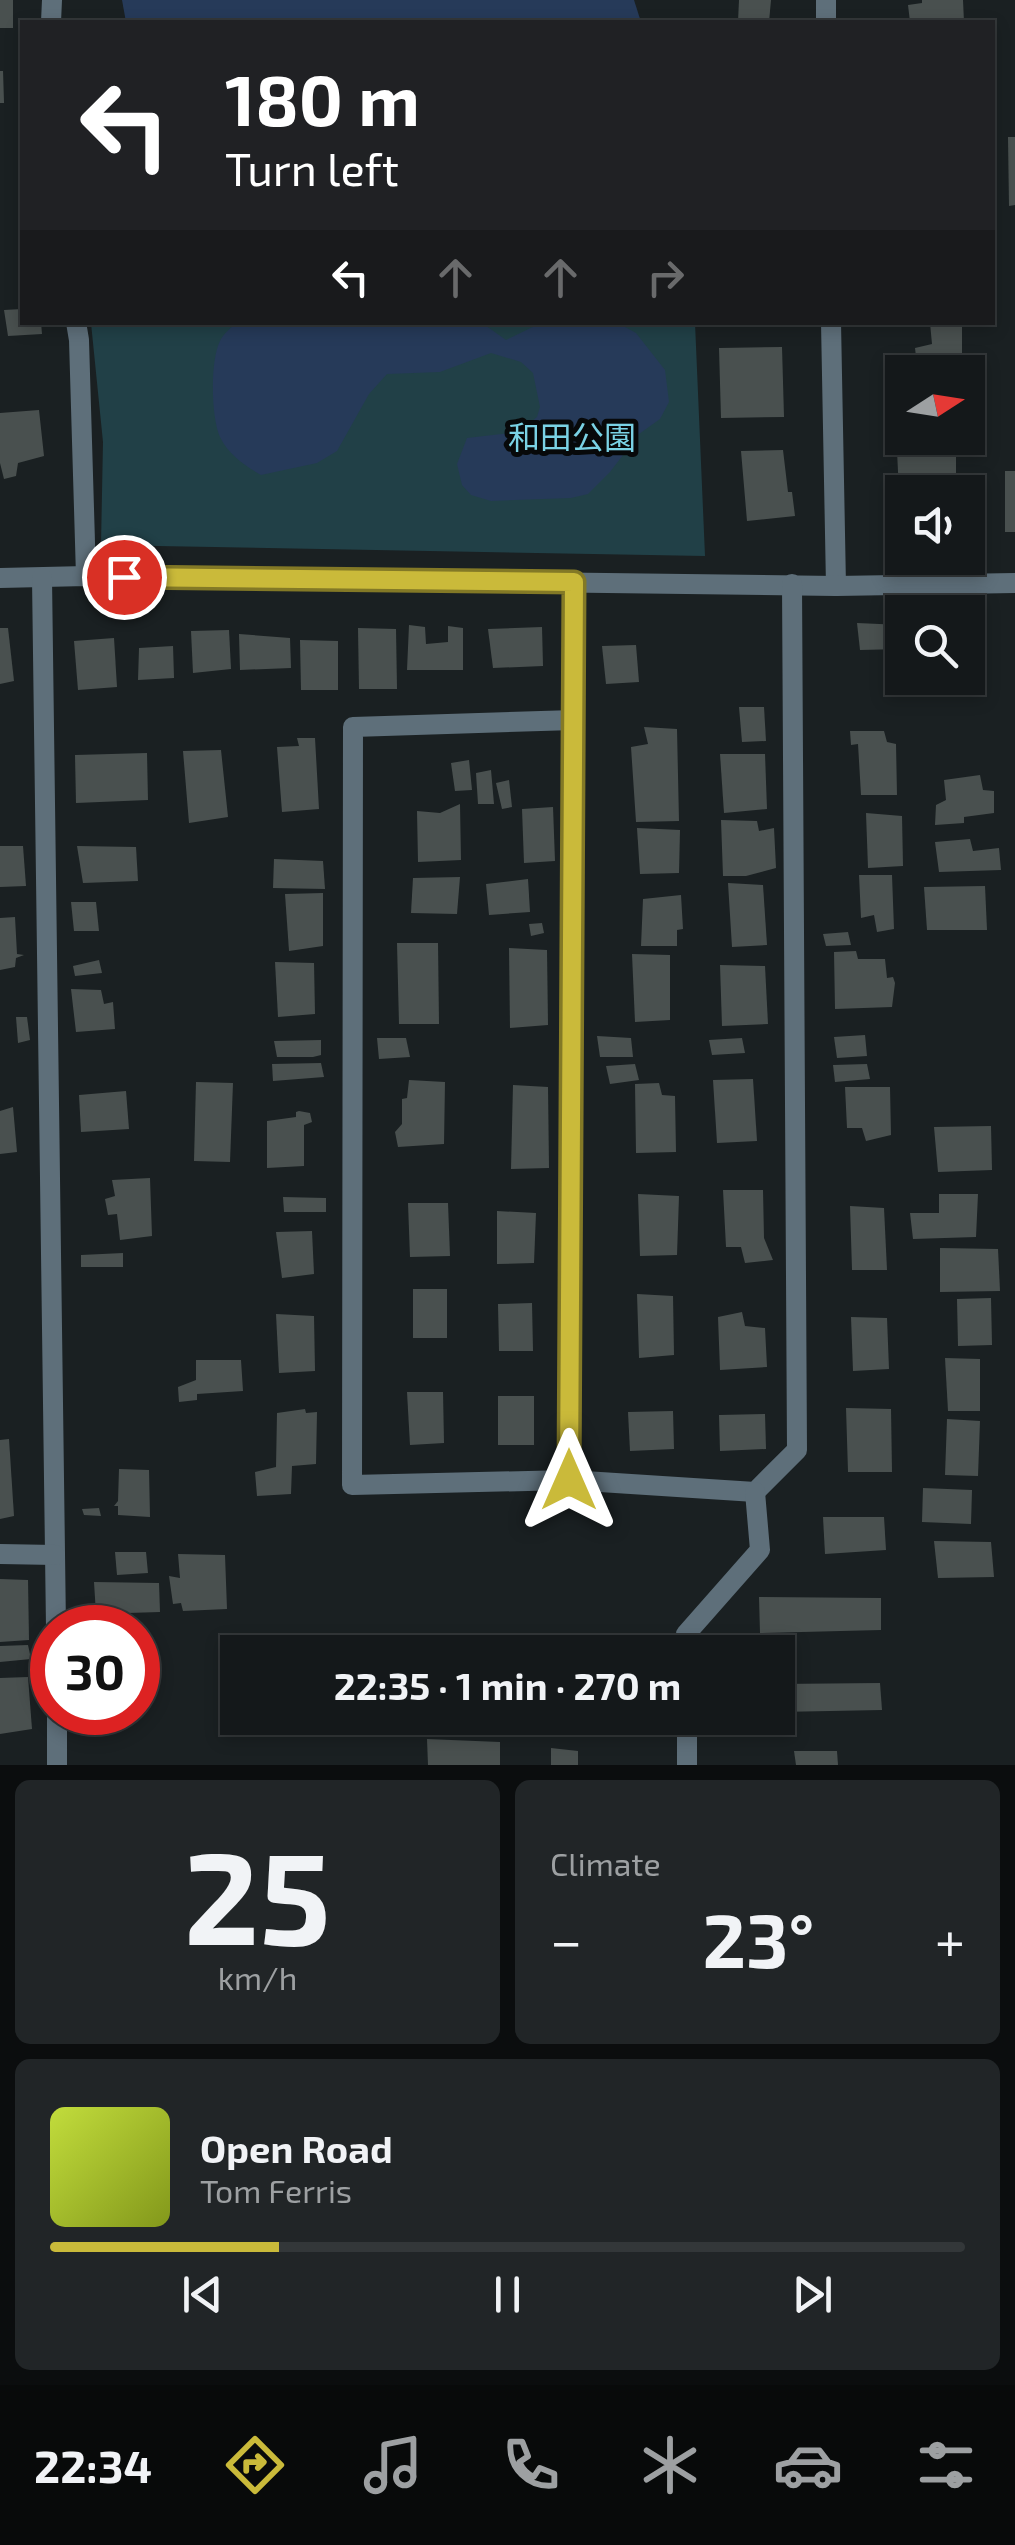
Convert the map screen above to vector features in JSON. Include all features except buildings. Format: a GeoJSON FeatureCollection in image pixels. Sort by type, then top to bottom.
{"type":"FeatureCollection","features":[{"type":"Feature","properties":{"kind":"street"},"geometry":{"type":"LineString","coordinates":[[76,325],[86,576]]}},
{"type":"Feature","properties":{"kind":"street"},"geometry":{"type":"LineString","coordinates":[[831,325],[836,586]]}},
{"type":"Feature","properties":{"kind":"street"},"geometry":{"type":"LineString","coordinates":[[0,578],[836,586],[1015,583]]}},
{"type":"Feature","properties":{"kind":"street"},"geometry":{"type":"LineString","coordinates":[[42,578],[55,1605]]}},
{"type":"Feature","properties":{"kind":"street"},"geometry":{"type":"LineString","coordinates":[[569,1480],[574,582]]}},
{"type":"Feature","properties":{"kind":"street"},"geometry":{"type":"LineString","coordinates":[[686,1635],[760,1550],[756,1492],[797,1450],[792,584]]}},
{"type":"Feature","properties":{"kind":"street"},"geometry":{"type":"LineString","coordinates":[[574,720],[353,726],[352,1485],[569,1480],[756,1492]]}},
{"type":"Feature","properties":{"kind":"street"},"geometry":{"type":"LineString","coordinates":[[0,1554],[54,1554]]}},
{"type":"Feature","properties":{"kind":"street"},"geometry":{"type":"LineString","coordinates":[[57,1735],[58,1765]]}},
{"type":"Feature","properties":{"kind":"street"},"geometry":{"type":"LineString","coordinates":[[687,1735],[687,1765]]}},
{"type":"Feature","properties":{"kind":"green space","name":"和田公園"},"geometry":{"type":"Polygon","coordinates":[[[91,325],[695,325],[705,556],[101,545],[103,442],[91,325]]]}},
{"type":"Feature","properties":{"kind":"water"},"geometry":{"type":"Polygon","coordinates":[[[122,0],[634,0],[640,20],[126,20],[122,0]]]}},
{"type":"Feature","properties":{"kind":"water"},"geometry":{"type":"Polygon","coordinates":[[[234,325],[485,325],[506,340],[537,325],[622,325],[636,333],[665,370],[669,402],[660,419],[639,434],[588,494],[491,501],[471,495],[462,485],[457,464],[467,438],[519,432],[537,417],[540,407],[533,373],[521,362],[491,353],[440,372],[387,374],[369,394],[337,451],[317,463],[261,475],[243,464],[220,437],[213,375],[223,336],[234,325]]]}},
{"type":"Feature","properties":{"kind":"route"},"geometry":{"type":"LineString","coordinates":[[124,577],[574,582],[569,1480]]}}]}
